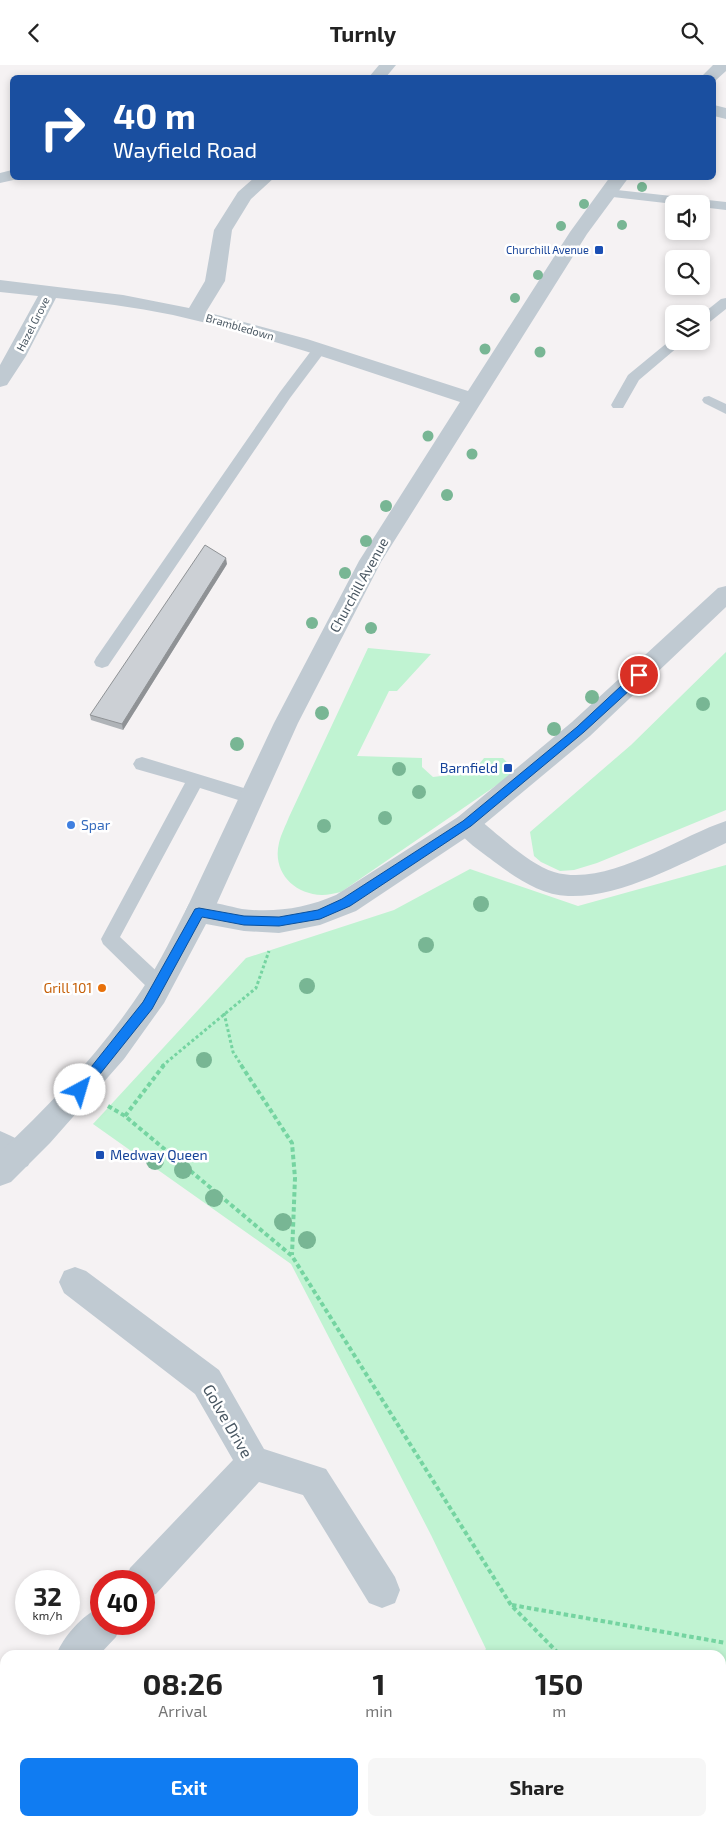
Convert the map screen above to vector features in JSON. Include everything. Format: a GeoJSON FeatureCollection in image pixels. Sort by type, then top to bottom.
{"type":"FeatureCollection","features":[{"type":"Feature","properties":{"kind":"street"},"geometry":{"type":"LineString","coordinates":[[379,75],[388,65]]}},
{"type":"Feature","properties":{"kind":"street"},"geometry":{"type":"LineString","coordinates":[[711,75],[722,65]]}},
{"type":"Feature","properties":{"kind":"street"},"geometry":{"type":"LineString","coordinates":[[195,314],[215,281],[223,230],[244,196],[263,180]]}},
{"type":"Feature","properties":{"kind":"street","name":"Churchill Avenue"},"geometry":{"type":"LineString","coordinates":[[6,1158],[80,1090],[148,1005],[199,912],[286,723],[370,561],[579,232],[614,185]]}},
{"type":"Feature","properties":{"kind":"street","name":"Brambledown"},"geometry":{"type":"LineString","coordinates":[[0,286],[113,300],[195,314],[319,350],[472,399]]}},
{"type":"Feature","properties":{"kind":"street","name":"Hazel Grove"},"geometry":{"type":"LineString","coordinates":[[0,381],[16,356],[50,291]]}},
{"type":"Feature","properties":{"kind":"street"},"geometry":{"type":"LineString","coordinates":[[199,912],[244,920],[279,922],[320,914],[346,903],[467,823],[581,729],[726,595]]}},
{"type":"Feature","properties":{"kind":"street"},"geometry":{"type":"LineString","coordinates":[[467,823],[524,869],[549,882],[582,887],[615,880],[726,831]]}},
{"type":"Feature","properties":{"kind":"street","name":"Golve Drive"},"geometry":{"type":"LineString","coordinates":[[75,1281],[207,1382],[252,1463],[153,1570]]}},
{"type":"Feature","properties":{"kind":"street"},"geometry":{"type":"LineString","coordinates":[[252,1463],[314,1481],[382,1590]]}},
{"type":"Feature","properties":{"kind":"street"},"geometry":{"type":"LineString","coordinates":[[79,1650],[93,1635]]}},
{"type":"Feature","properties":{"kind":"lane"},"geometry":{"type":"LineString","coordinates":[[614,185],[726,206]]}},
{"type":"Feature","properties":{"kind":"lane"},"geometry":{"type":"LineString","coordinates":[[710,315],[726,302]]}},
{"type":"Feature","properties":{"kind":"lane"},"geometry":{"type":"LineString","coordinates":[[102,663],[285,395],[319,350]]}},
{"type":"Feature","properties":{"kind":"lane"},"geometry":{"type":"LineString","coordinates":[[618,405],[634,378],[667,350]]}},
{"type":"Feature","properties":{"kind":"lane"},"geometry":{"type":"LineString","coordinates":[[709,400],[726,410]]}},
{"type":"Feature","properties":{"kind":"lane"},"geometry":{"type":"LineString","coordinates":[[142,764],[251,797]]}},
{"type":"Feature","properties":{"kind":"lane"},"geometry":{"type":"LineString","coordinates":[[159,985],[110,939],[196,780]]}},
{"type":"Feature","properties":{"kind":"path"},"geometry":{"type":"LineString","coordinates":[[125,1116],[161,1067],[256,988],[279,922]]}},
{"type":"Feature","properties":{"kind":"path"},"geometry":{"type":"LineString","coordinates":[[224,1013],[233,1052],[292,1143],[295,1178],[292,1256]]}},
{"type":"Feature","properties":{"kind":"path"},"geometry":{"type":"LineString","coordinates":[[80,1090],[125,1116],[292,1256],[511,1605],[555,1650]]}},
{"type":"Feature","properties":{"kind":"path"},"geometry":{"type":"LineString","coordinates":[[511,1605],[726,1643]]}},
{"type":"Feature","properties":{"kind":"green space"},"geometry":{"type":"Polygon","coordinates":[[[368,648],[431,654],[397,691],[389,691],[357,756],[422,758],[422,767],[433,777],[473,772],[484,758],[503,758],[516,772],[341,892],[324,895],[312,894],[302,890],[287,879],[279,863],[279,843],[289,817],[368,648]]]}},
{"type":"Feature","properties":{"kind":"green space"},"geometry":{"type":"Polygon","coordinates":[[[726,652],[726,810],[597,863],[574,870],[560,871],[541,862],[534,856],[530,832],[631,745],[726,652]]]}},
{"type":"Feature","properties":{"kind":"green space"},"geometry":{"type":"Polygon","coordinates":[[[726,865],[726,1650],[485,1650],[431,1535],[291,1264],[93,1124],[246,958],[394,910],[470,869],[578,906],[726,865]]]}},
{"type":"Feature","properties":{"kind":"building"},"geometry":{"type":"Polygon","coordinates":[[[205,545],[226,558],[122,724],[90,715],[205,545]]]}},
{"type":"Feature","properties":{"kind":"place","name":"Churchill Avenue"},"geometry":{"type":"Point","coordinates":[599,250]}},
{"type":"Feature","properties":{"kind":"place","name":"Barnfield"},"geometry":{"type":"Point","coordinates":[508,768]}},
{"type":"Feature","properties":{"kind":"place","name":"Spar"},"geometry":{"type":"Point","coordinates":[71,825]}},
{"type":"Feature","properties":{"kind":"place","name":"Grill 101"},"geometry":{"type":"Point","coordinates":[102,988]}},
{"type":"Feature","properties":{"kind":"place","name":"Medway Queen"},"geometry":{"type":"Point","coordinates":[100,1155]}},
{"type":"Feature","properties":{"kind":"route"},"geometry":{"type":"LineString","coordinates":[[80,1090],[148,1005],[199,912],[244,920],[279,922],[320,914],[346,903],[467,823],[581,729],[639,675]]}}]}
